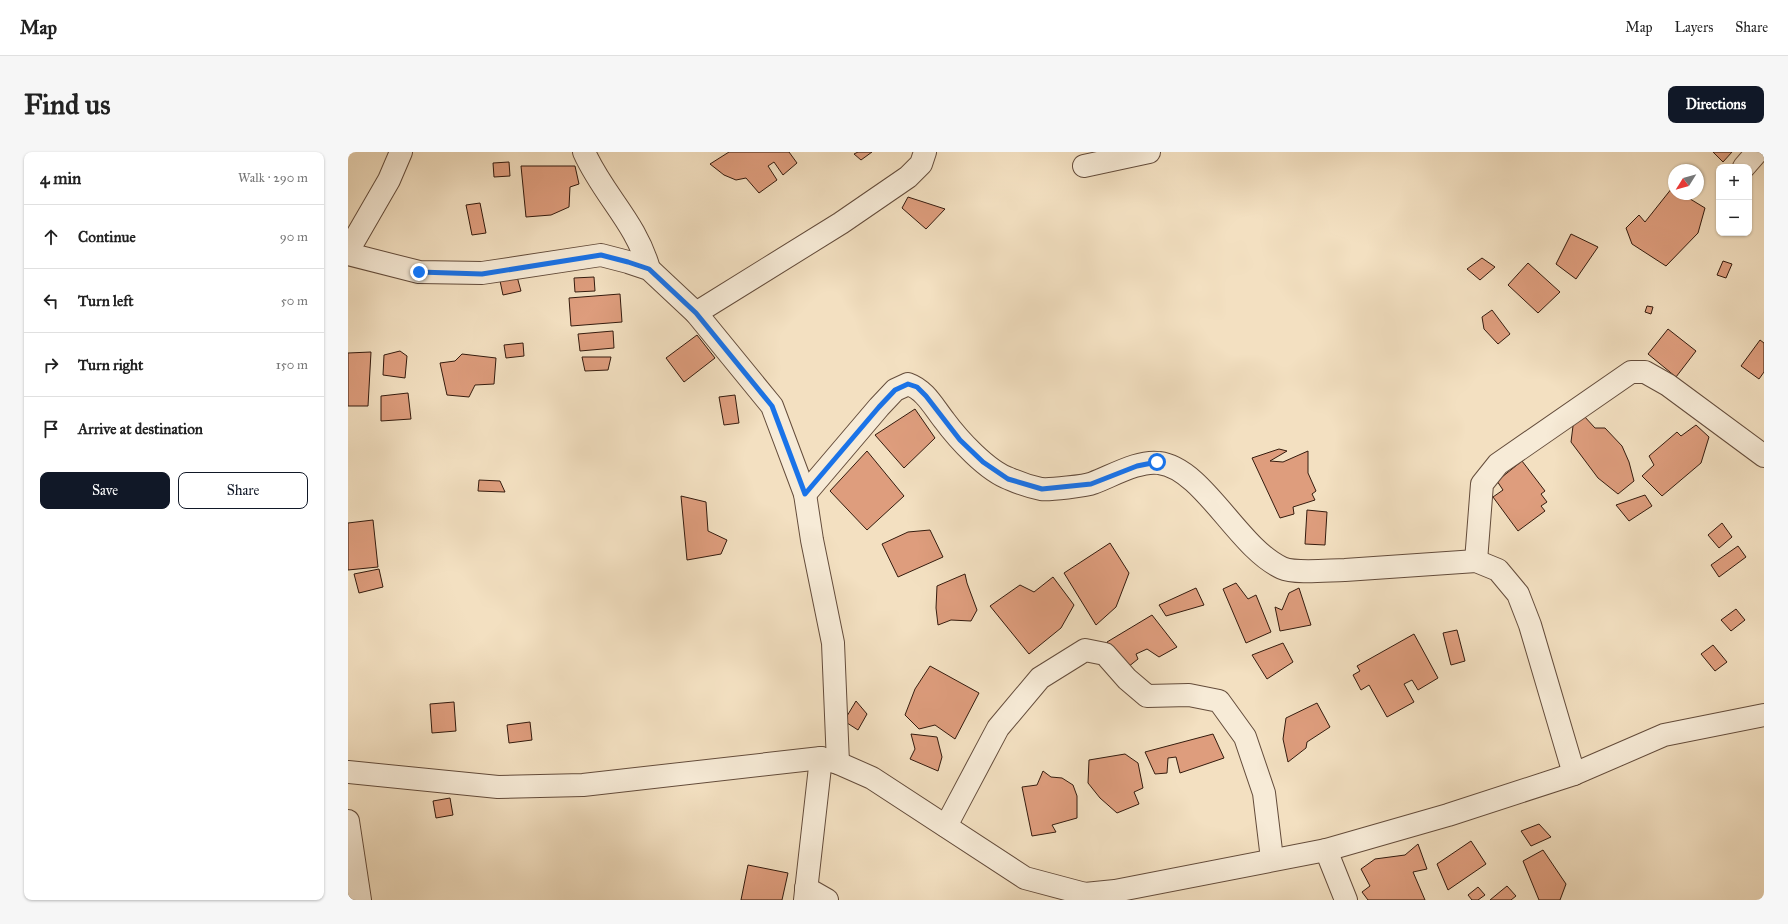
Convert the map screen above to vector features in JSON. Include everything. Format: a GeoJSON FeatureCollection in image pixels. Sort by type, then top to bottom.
{"type":"FeatureCollection","features":[{"type":"Feature","properties":{"kind":"street"},"geometry":{"type":"LineString","coordinates":[[401,152],[389,180],[348,253],[419,272],[482,274],[601,255],[649,269],[696,313],[772,406],[805,494],[812,540],[832,643],[830,761],[805,894],[827,900]]}},
{"type":"Feature","properties":{"kind":"street"},"geometry":{"type":"LineString","coordinates":[[584,152],[591,168],[634,230],[644,252],[649,269]]}},
{"type":"Feature","properties":{"kind":"street"},"geometry":{"type":"LineString","coordinates":[[696,313],[841,223],[908,177],[921,164],[925,152]]}},
{"type":"Feature","properties":{"kind":"street"},"geometry":{"type":"LineString","coordinates":[[1084,166],[1149,152]]}},
{"type":"Feature","properties":{"kind":"street"},"geometry":{"type":"LineString","coordinates":[[1747,164],[1757,152]]}},
{"type":"Feature","properties":{"kind":"street"},"geometry":{"type":"LineString","coordinates":[[1476,561],[1482,484],[1498,464],[1632,372],[1645,372],[1668,385],[1764,456]]}},
{"type":"Feature","properties":{"kind":"street"},"geometry":{"type":"LineString","coordinates":[[805,494],[879,407],[895,390],[908,384],[917,387],[926,396],[960,440],[983,462],[1008,479],[1042,489],[1091,484],[1137,466],[1157,462],[1173,466],[1191,480],[1253,547],[1270,562],[1284,569],[1319,571],[1476,561],[1498,570],[1518,594],[1530,624],[1574,774]]}},
{"type":"Feature","properties":{"kind":"street"},"geometry":{"type":"LineString","coordinates":[[946,826],[998,728],[1040,678],[1085,650],[1105,654],[1127,679],[1148,696],[1189,695],[1219,701],[1245,737],[1264,793],[1272,859]]}},
{"type":"Feature","properties":{"kind":"street"},"geometry":{"type":"LineString","coordinates":[[348,772],[498,787],[583,785],[830,761],[872,778],[1025,878],[1085,894],[1115,891],[1272,859],[1326,850],[1448,814],[1574,774],[1664,735],[1764,715]]}},
{"type":"Feature","properties":{"kind":"street"},"geometry":{"type":"LineString","coordinates":[[348,821],[360,900]]}},
{"type":"Feature","properties":{"kind":"street"},"geometry":{"type":"LineString","coordinates":[[1326,850],[1346,900]]}},
{"type":"Feature","properties":{"kind":"building"},"geometry":{"type":"Polygon","coordinates":[[[729,152],[789,152],[797,163],[783,175],[774,162],[768,166],[777,180],[759,193],[746,178],[736,180],[724,175],[710,164],[729,152]]]}},
{"type":"Feature","properties":{"kind":"building"},"geometry":{"type":"Polygon","coordinates":[[[858,152],[872,152],[861,160],[854,154],[858,152]]]}},
{"type":"Feature","properties":{"kind":"building"},"geometry":{"type":"Polygon","coordinates":[[[1713,152],[1732,152],[1723,162],[1713,152]]]}},
{"type":"Feature","properties":{"kind":"building"},"geometry":{"type":"Polygon","coordinates":[[[509,162],[510,176],[494,177],[493,163],[509,162]]]}},
{"type":"Feature","properties":{"kind":"building"},"geometry":{"type":"Polygon","coordinates":[[[521,166],[575,166],[579,184],[570,187],[569,207],[551,215],[526,217],[521,166]]]}},
{"type":"Feature","properties":{"kind":"building"},"geometry":{"type":"Polygon","coordinates":[[[1668,193],[1668,200],[1692,200],[1705,208],[1698,233],[1666,266],[1632,244],[1626,228],[1639,215],[1645,222],[1668,193]]]}},
{"type":"Feature","properties":{"kind":"building"},"geometry":{"type":"Polygon","coordinates":[[[908,197],[945,209],[926,229],[902,208],[908,197]]]}},
{"type":"Feature","properties":{"kind":"building"},"geometry":{"type":"Polygon","coordinates":[[[480,203],[486,233],[472,235],[466,205],[480,203]]]}},
{"type":"Feature","properties":{"kind":"building"},"geometry":{"type":"Polygon","coordinates":[[[1571,234],[1598,247],[1576,279],[1556,264],[1571,234]]]}},
{"type":"Feature","properties":{"kind":"building"},"geometry":{"type":"Polygon","coordinates":[[[1482,258],[1495,267],[1480,280],[1467,269],[1482,258]]]}},
{"type":"Feature","properties":{"kind":"building"},"geometry":{"type":"Polygon","coordinates":[[[1723,261],[1732,264],[1726,278],[1717,275],[1723,261]]]}},
{"type":"Feature","properties":{"kind":"building"},"geometry":{"type":"Polygon","coordinates":[[[1528,263],[1560,292],[1538,313],[1508,285],[1528,263]]]}},
{"type":"Feature","properties":{"kind":"building"},"geometry":{"type":"Polygon","coordinates":[[[516,273],[521,291],[503,295],[499,276],[516,273]]]}},
{"type":"Feature","properties":{"kind":"building"},"geometry":{"type":"Polygon","coordinates":[[[594,277],[595,291],[575,292],[574,278],[594,277]]]}},
{"type":"Feature","properties":{"kind":"building"},"geometry":{"type":"Polygon","coordinates":[[[620,294],[622,322],[571,326],[569,298],[620,294]]]}},
{"type":"Feature","properties":{"kind":"building"},"geometry":{"type":"Polygon","coordinates":[[[1647,306],[1653,307],[1651,314],[1645,312],[1647,306]]]}},
{"type":"Feature","properties":{"kind":"building"},"geometry":{"type":"Polygon","coordinates":[[[1492,310],[1510,334],[1498,344],[1484,329],[1482,317],[1492,310]]]}},
{"type":"Feature","properties":{"kind":"building"},"geometry":{"type":"Polygon","coordinates":[[[1668,329],[1696,351],[1676,377],[1648,354],[1668,329]]]}},
{"type":"Feature","properties":{"kind":"building"},"geometry":{"type":"Polygon","coordinates":[[[613,331],[614,348],[580,351],[578,334],[613,331]]]}},
{"type":"Feature","properties":{"kind":"building"},"geometry":{"type":"Polygon","coordinates":[[[697,335],[715,358],[684,382],[666,358],[697,335]]]}},
{"type":"Feature","properties":{"kind":"building"},"geometry":{"type":"Polygon","coordinates":[[[1760,340],[1764,343],[1764,372],[1759,379],[1741,366],[1760,340]]]}},
{"type":"Feature","properties":{"kind":"building"},"geometry":{"type":"Polygon","coordinates":[[[523,343],[524,356],[506,358],[504,345],[523,343]]]}},
{"type":"Feature","properties":{"kind":"building"},"geometry":{"type":"Polygon","coordinates":[[[400,351],[407,356],[405,378],[383,375],[384,355],[400,351]]]}},
{"type":"Feature","properties":{"kind":"building"},"geometry":{"type":"Polygon","coordinates":[[[371,352],[368,406],[348,406],[348,353],[371,352]]]}},
{"type":"Feature","properties":{"kind":"building"},"geometry":{"type":"Polygon","coordinates":[[[462,354],[496,358],[494,384],[475,385],[469,397],[447,395],[440,363],[455,361],[462,354]]]}},
{"type":"Feature","properties":{"kind":"building"},"geometry":{"type":"Polygon","coordinates":[[[582,357],[611,357],[608,370],[585,371],[582,357]]]}},
{"type":"Feature","properties":{"kind":"building"},"geometry":{"type":"Polygon","coordinates":[[[408,393],[411,419],[381,421],[381,396],[408,393]]]}},
{"type":"Feature","properties":{"kind":"building"},"geometry":{"type":"Polygon","coordinates":[[[735,395],[739,423],[724,425],[719,397],[735,395]]]}},
{"type":"Feature","properties":{"kind":"building"},"geometry":{"type":"Polygon","coordinates":[[[915,409],[935,438],[904,468],[875,435],[915,409]]]}},
{"type":"Feature","properties":{"kind":"building"},"geometry":{"type":"Polygon","coordinates":[[[1584,416],[1595,428],[1605,428],[1622,446],[1629,462],[1634,481],[1618,494],[1598,478],[1571,442],[1573,426],[1584,416]]]}},
{"type":"Feature","properties":{"kind":"building"},"geometry":{"type":"Polygon","coordinates":[[[1696,425],[1709,437],[1701,463],[1662,496],[1642,476],[1654,465],[1649,456],[1677,432],[1681,436],[1696,425]]]}},
{"type":"Feature","properties":{"kind":"building"},"geometry":{"type":"Polygon","coordinates":[[[1279,449],[1287,451],[1270,461],[1283,462],[1308,451],[1308,473],[1316,491],[1312,494],[1315,500],[1293,507],[1294,514],[1280,518],[1252,458],[1279,449]]]}},
{"type":"Feature","properties":{"kind":"building"},"geometry":{"type":"Polygon","coordinates":[[[867,451],[904,496],[867,530],[830,491],[867,451]]]}},
{"type":"Feature","properties":{"kind":"building"},"geometry":{"type":"Polygon","coordinates":[[[1522,461],[1545,491],[1541,494],[1547,502],[1541,506],[1545,511],[1518,531],[1493,497],[1503,490],[1497,481],[1522,461]]]}},
{"type":"Feature","properties":{"kind":"building"},"geometry":{"type":"Polygon","coordinates":[[[479,480],[500,481],[505,492],[478,491],[479,480]]]}},
{"type":"Feature","properties":{"kind":"building"},"geometry":{"type":"Polygon","coordinates":[[[1645,495],[1652,506],[1629,521],[1616,505],[1645,495]]]}},
{"type":"Feature","properties":{"kind":"building"},"geometry":{"type":"Polygon","coordinates":[[[681,496],[706,502],[708,531],[727,540],[721,554],[687,560],[681,496]]]}},
{"type":"Feature","properties":{"kind":"building"},"geometry":{"type":"Polygon","coordinates":[[[1307,510],[1327,512],[1325,545],[1305,544],[1307,510]]]}},
{"type":"Feature","properties":{"kind":"building"},"geometry":{"type":"Polygon","coordinates":[[[373,520],[378,567],[348,570],[348,523],[373,520]]]}},
{"type":"Feature","properties":{"kind":"building"},"geometry":{"type":"Polygon","coordinates":[[[1722,523],[1732,537],[1719,548],[1708,535],[1722,523]]]}},
{"type":"Feature","properties":{"kind":"building"},"geometry":{"type":"Polygon","coordinates":[[[930,530],[943,557],[898,577],[882,544],[908,532],[930,530]]]}},
{"type":"Feature","properties":{"kind":"building"},"geometry":{"type":"Polygon","coordinates":[[[1110,543],[1129,573],[1116,607],[1096,625],[1064,573],[1110,543]]]}},
{"type":"Feature","properties":{"kind":"building"},"geometry":{"type":"Polygon","coordinates":[[[1738,546],[1746,557],[1719,577],[1711,565],[1738,546]]]}},
{"type":"Feature","properties":{"kind":"building"},"geometry":{"type":"Polygon","coordinates":[[[379,569],[383,587],[359,593],[354,574],[379,569]]]}},
{"type":"Feature","properties":{"kind":"building"},"geometry":{"type":"Polygon","coordinates":[[[965,574],[977,610],[971,621],[951,620],[938,625],[936,608],[937,586],[965,574]]]}},
{"type":"Feature","properties":{"kind":"building"},"geometry":{"type":"Polygon","coordinates":[[[1053,577],[1074,605],[1061,628],[1029,654],[990,606],[1020,585],[1034,592],[1053,577]]]}},
{"type":"Feature","properties":{"kind":"building"},"geometry":{"type":"Polygon","coordinates":[[[1236,583],[1248,599],[1256,595],[1271,632],[1246,643],[1223,589],[1236,583]]]}},
{"type":"Feature","properties":{"kind":"building"},"geometry":{"type":"Polygon","coordinates":[[[1196,588],[1204,605],[1166,616],[1159,605],[1196,588]]]}},
{"type":"Feature","properties":{"kind":"building"},"geometry":{"type":"Polygon","coordinates":[[[1299,588],[1311,625],[1280,631],[1275,607],[1282,610],[1289,593],[1299,588]]]}},
{"type":"Feature","properties":{"kind":"building"},"geometry":{"type":"Polygon","coordinates":[[[1736,609],[1745,620],[1731,631],[1721,620],[1736,609]]]}},
{"type":"Feature","properties":{"kind":"building"},"geometry":{"type":"Polygon","coordinates":[[[1152,615],[1177,647],[1159,657],[1147,649],[1136,654],[1138,659],[1128,667],[1107,642],[1152,615]]]}},
{"type":"Feature","properties":{"kind":"building"},"geometry":{"type":"Polygon","coordinates":[[[1457,630],[1465,661],[1451,665],[1443,633],[1457,630]]]}},
{"type":"Feature","properties":{"kind":"building"},"geometry":{"type":"Polygon","coordinates":[[[1414,634],[1438,678],[1418,690],[1412,680],[1404,684],[1414,702],[1387,717],[1369,685],[1361,690],[1353,675],[1360,671],[1357,666],[1414,634]]]}},
{"type":"Feature","properties":{"kind":"building"},"geometry":{"type":"Polygon","coordinates":[[[1283,643],[1293,662],[1267,679],[1252,655],[1283,643]]]}},
{"type":"Feature","properties":{"kind":"building"},"geometry":{"type":"Polygon","coordinates":[[[1713,645],[1727,662],[1715,671],[1701,654],[1713,645]]]}},
{"type":"Feature","properties":{"kind":"building"},"geometry":{"type":"Polygon","coordinates":[[[930,666],[979,693],[955,739],[935,725],[919,729],[905,715],[915,689],[930,666]]]}},
{"type":"Feature","properties":{"kind":"building"},"geometry":{"type":"Polygon","coordinates":[[[856,701],[867,714],[858,730],[844,721],[856,701]]]}},
{"type":"Feature","properties":{"kind":"building"},"geometry":{"type":"Polygon","coordinates":[[[454,702],[456,731],[432,733],[430,704],[454,702]]]}},
{"type":"Feature","properties":{"kind":"building"},"geometry":{"type":"Polygon","coordinates":[[[1317,703],[1330,727],[1307,742],[1306,748],[1288,762],[1283,739],[1286,718],[1317,703]]]}},
{"type":"Feature","properties":{"kind":"building"},"geometry":{"type":"Polygon","coordinates":[[[530,722],[532,740],[509,743],[507,725],[530,722]]]}},
{"type":"Feature","properties":{"kind":"building"},"geometry":{"type":"Polygon","coordinates":[[[911,734],[937,737],[942,757],[938,771],[910,759],[915,749],[911,734]]]}},
{"type":"Feature","properties":{"kind":"building"},"geometry":{"type":"Polygon","coordinates":[[[1213,734],[1224,758],[1180,773],[1176,757],[1168,758],[1167,773],[1155,774],[1145,752],[1213,734]]]}},
{"type":"Feature","properties":{"kind":"building"},"geometry":{"type":"Polygon","coordinates":[[[1125,754],[1138,763],[1143,788],[1134,792],[1139,804],[1117,813],[1100,798],[1088,783],[1089,760],[1125,754]]]}},
{"type":"Feature","properties":{"kind":"building"},"geometry":{"type":"Polygon","coordinates":[[[1043,771],[1051,777],[1062,778],[1073,785],[1077,796],[1077,818],[1052,825],[1056,832],[1032,836],[1022,787],[1037,785],[1043,771]]]}},
{"type":"Feature","properties":{"kind":"building"},"geometry":{"type":"Polygon","coordinates":[[[450,798],[453,815],[436,818],[433,801],[450,798]]]}},
{"type":"Feature","properties":{"kind":"building"},"geometry":{"type":"Polygon","coordinates":[[[1539,824],[1551,837],[1531,846],[1521,831],[1539,824]]]}},
{"type":"Feature","properties":{"kind":"building"},"geometry":{"type":"Polygon","coordinates":[[[1471,841],[1486,864],[1448,890],[1437,864],[1471,841]]]}},
{"type":"Feature","properties":{"kind":"building"},"geometry":{"type":"Polygon","coordinates":[[[1418,844],[1427,869],[1413,872],[1425,900],[1368,900],[1362,892],[1370,886],[1361,869],[1375,859],[1405,855],[1418,844]]]}},
{"type":"Feature","properties":{"kind":"building"},"geometry":{"type":"Polygon","coordinates":[[[1543,850],[1566,884],[1560,900],[1539,900],[1523,861],[1543,850]]]}},
{"type":"Feature","properties":{"kind":"building"},"geometry":{"type":"Polygon","coordinates":[[[748,865],[788,873],[782,900],[741,900],[748,865]]]}},
{"type":"Feature","properties":{"kind":"building"},"geometry":{"type":"Polygon","coordinates":[[[1507,886],[1516,896],[1511,900],[1490,900],[1507,886]]]}},
{"type":"Feature","properties":{"kind":"building"},"geometry":{"type":"Polygon","coordinates":[[[1478,887],[1485,895],[1478,900],[1472,900],[1468,895],[1478,887]]]}},
{"type":"Feature","properties":{"kind":"route"},"geometry":{"type":"LineString","coordinates":[[419,272],[482,274],[601,255],[649,269],[696,313],[772,406],[805,494],[879,407],[895,390],[908,384],[917,387],[926,396],[943,420],[960,440],[983,462],[1008,479],[1042,489],[1091,484],[1137,466],[1157,462]]}}]}
